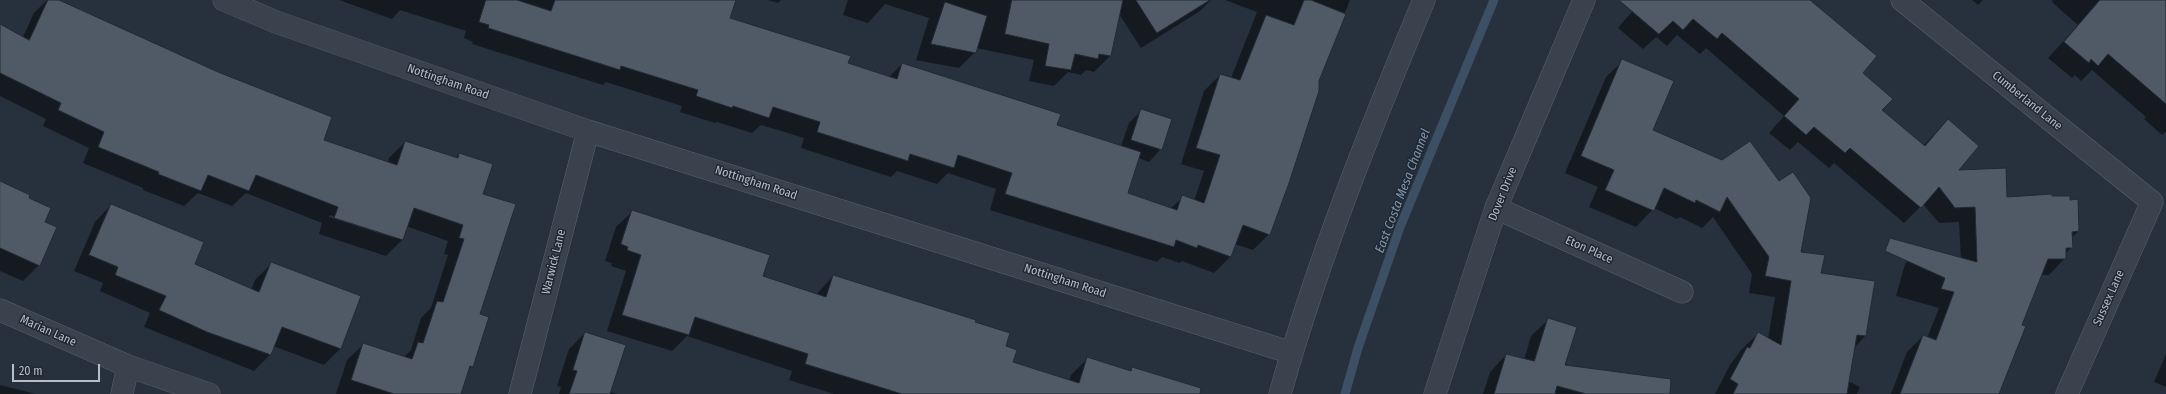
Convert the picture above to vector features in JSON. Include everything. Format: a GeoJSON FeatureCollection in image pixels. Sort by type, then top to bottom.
{"type":"FeatureCollection","features":[{"type":"Feature","properties":{"kind":"street","name":"Nottingham Road"},"geometry":{"type":"LineString","coordinates":[[224,0],[276,22],[588,131],[1292,353]]}},
{"type":"Feature","properties":{"kind":"street"},"geometry":{"type":"LineString","coordinates":[[1280,394],[1292,353],[1367,137],[1424,0]]}},
{"type":"Feature","properties":{"kind":"street","name":"Dover Drive"},"geometry":{"type":"LineString","coordinates":[[1435,394],[1496,208],[1584,0]]}},
{"type":"Feature","properties":{"kind":"street","name":"Cumberland Lane"},"geometry":{"type":"LineString","coordinates":[[1902,0],[2152,202]]}},
{"type":"Feature","properties":{"kind":"street","name":"Warwick Lane"},"geometry":{"type":"LineString","coordinates":[[520,394],[588,131]]}},
{"type":"Feature","properties":{"kind":"street","name":"Sussex Lane"},"geometry":{"type":"LineString","coordinates":[[2066,394],[2152,202]]}},
{"type":"Feature","properties":{"kind":"street","name":"Eton Place"},"geometry":{"type":"LineString","coordinates":[[1496,208],[1682,292]]}},
{"type":"Feature","properties":{"kind":"street","name":"Marian Lane"},"geometry":{"type":"LineString","coordinates":[[0,310],[128,366],[209,394]]}},
{"type":"Feature","properties":{"kind":"street"},"geometry":{"type":"LineString","coordinates":[[122,394],[128,366]]}},
{"type":"Feature","properties":{"kind":"building"},"geometry":{"type":"Polygon","coordinates":[[[48,0],[59,0],[218,72],[332,117],[324,140],[397,165],[405,141],[458,158],[459,153],[493,164],[483,194],[516,204],[480,314],[489,317],[473,367],[470,366],[461,394],[394,394],[351,380],[363,343],[412,359],[418,342],[423,343],[437,301],[443,302],[464,239],[459,238],[463,225],[414,208],[403,240],[334,218],[338,207],[256,175],[249,191],[208,175],[201,191],[158,174],[159,172],[98,147],[104,132],[58,110],[61,103],[0,73],[0,24],[29,40],[48,0]]]}},
{"type":"Feature","properties":{"kind":"building"},"geometry":{"type":"Polygon","coordinates":[[[486,0],[517,0],[551,11],[555,0],[736,0],[730,18],[851,56],[848,63],[897,79],[902,63],[1061,114],[1057,125],[1141,152],[1128,193],[1177,210],[1182,195],[1204,203],[1220,155],[1196,148],[1220,74],[1240,80],[1266,15],[1294,25],[1304,0],[1311,0],[1346,14],[1319,81],[1319,91],[1289,183],[1270,235],[1243,225],[1231,257],[1198,245],[1197,248],[1176,240],[1174,247],[1005,194],[1012,173],[958,155],[954,168],[910,154],[908,161],[817,132],[820,122],[773,107],[769,118],[733,106],[732,108],[696,96],[698,90],[621,66],[620,70],[488,28],[489,25],[479,22],[486,0]]]}},
{"type":"Feature","properties":{"kind":"building"},"geometry":{"type":"Polygon","coordinates":[[[1012,0],[1123,0],[1111,56],[1099,54],[1098,59],[1075,54],[1071,70],[1045,66],[1049,44],[1005,34],[1012,0]]]}},
{"type":"Feature","properties":{"kind":"building"},"geometry":{"type":"Polygon","coordinates":[[[1136,0],[1210,0],[1157,33],[1136,0]]]}},
{"type":"Feature","properties":{"kind":"building"},"geometry":{"type":"Polygon","coordinates":[[[1619,0],[1810,0],[1877,56],[1863,73],[1893,99],[1882,110],[1925,146],[1948,119],[1979,146],[1959,170],[2006,168],[2007,197],[2052,194],[2052,196],[2070,196],[2070,200],[2078,199],[2079,231],[2072,232],[2073,248],[2066,248],[2066,259],[2048,259],[2022,325],[2026,326],[1999,394],[1900,394],[1923,335],[1936,340],[1954,292],[1941,289],[1945,278],[1885,251],[1890,238],[1977,262],[1975,207],[1955,208],[1939,187],[1921,208],[1850,148],[1845,153],[1814,127],[1806,135],[1784,116],[1799,99],[1722,33],[1717,39],[1693,19],[1683,30],[1673,21],[1659,34],[1619,0]]]}},
{"type":"Feature","properties":{"kind":"building"},"geometry":{"type":"Polygon","coordinates":[[[2100,0],[2166,0],[2166,104],[2108,54],[2098,66],[2091,59],[2089,63],[2064,42],[2100,0]]]}},
{"type":"Feature","properties":{"kind":"building"},"geometry":{"type":"Polygon","coordinates":[[[945,2],[987,16],[976,53],[931,44],[945,2]]]}},
{"type":"Feature","properties":{"kind":"building"},"geometry":{"type":"Polygon","coordinates":[[[1622,59],[1674,81],[1653,130],[1722,160],[1750,141],[1779,181],[1793,172],[1811,198],[1801,252],[1825,255],[1821,273],[1875,281],[1866,336],[1857,335],[1847,394],[1733,394],[1738,384],[1730,379],[1747,347],[1750,348],[1758,332],[1781,345],[1791,281],[1765,276],[1769,257],[1727,197],[1720,212],[1696,200],[1695,203],[1664,188],[1654,211],[1605,190],[1614,170],[1581,156],[1622,59]]]}},
{"type":"Feature","properties":{"kind":"building"},"geometry":{"type":"Polygon","coordinates":[[[1141,109],[1172,119],[1162,150],[1131,140],[1141,109]]]}},
{"type":"Feature","properties":{"kind":"building"},"geometry":{"type":"Polygon","coordinates":[[[0,181],[30,195],[29,198],[51,208],[45,222],[57,227],[40,266],[0,248],[0,181]]]}},
{"type":"Feature","properties":{"kind":"building"},"geometry":{"type":"Polygon","coordinates":[[[111,204],[204,242],[195,264],[259,292],[271,262],[361,296],[341,349],[282,327],[271,355],[207,332],[159,310],[166,296],[115,275],[118,267],[89,255],[111,204]]]}},
{"type":"Feature","properties":{"kind":"building"},"geometry":{"type":"Polygon","coordinates":[[[632,210],[770,255],[763,276],[826,297],[833,275],[976,320],[975,322],[1010,333],[1006,346],[1017,350],[1013,362],[1079,383],[1087,357],[1131,371],[1132,367],[1201,388],[1200,394],[902,394],[805,364],[808,354],[695,317],[689,335],[622,315],[641,255],[627,250],[628,247],[621,244],[632,210]]]}},
{"type":"Feature","properties":{"kind":"building"},"geometry":{"type":"Polygon","coordinates":[[[1548,318],[1577,327],[1565,365],[1671,379],[1670,394],[1586,394],[1557,386],[1555,394],[1494,394],[1506,354],[1534,361],[1548,318]]]}},
{"type":"Feature","properties":{"kind":"building"},"geometry":{"type":"Polygon","coordinates":[[[585,332],[626,345],[610,394],[569,394],[577,371],[573,370],[585,332]]]}},
{"type":"Feature","properties":{"kind":"waterway","name":"East Costa Mesa Channel"},"geometry":{"type":"LineString","coordinates":[[1345,394],[1358,348],[1400,227],[1494,0]]}}]}
